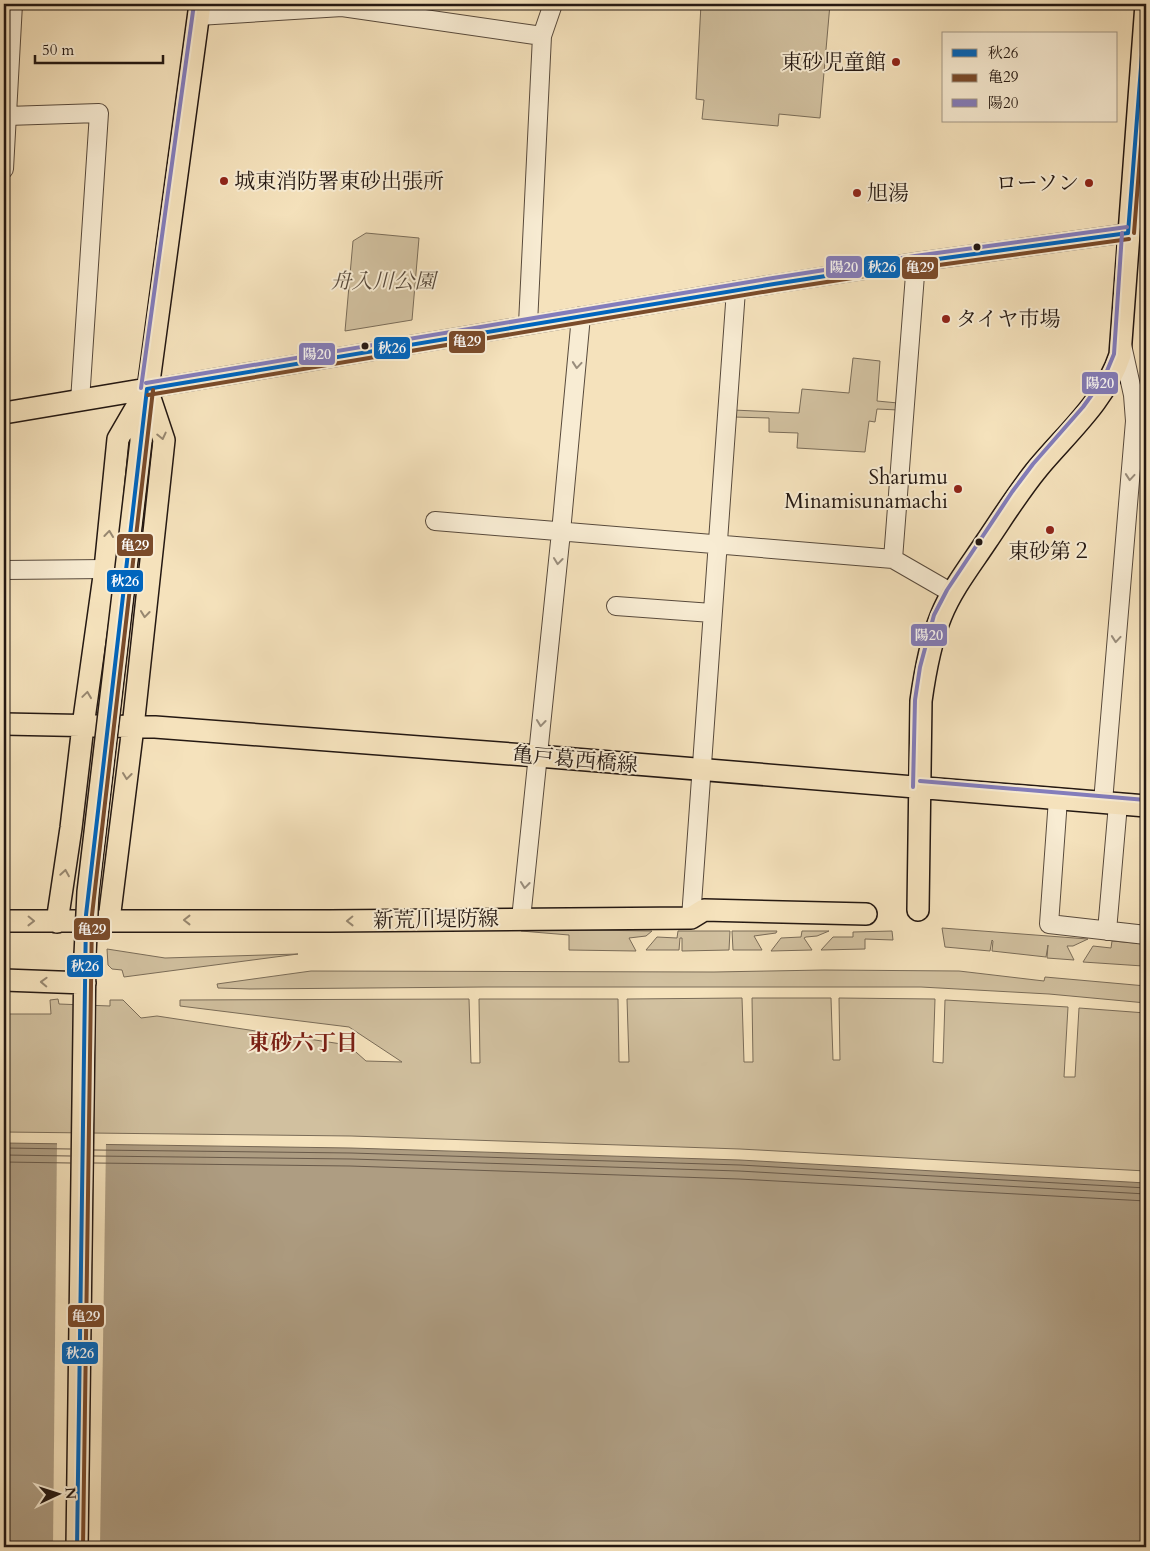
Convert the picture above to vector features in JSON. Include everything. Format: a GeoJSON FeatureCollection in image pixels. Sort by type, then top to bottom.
{"type":"FeatureCollection","features":[{"type":"Feature","properties":{"kind":"main road"},"geometry":{"type":"LineString","coordinates":[[918,910],[921,701],[926,669],[938,625],[952,593],[1017,496],[1038,468],[1088,411],[1110,381],[1120,355],[1128,233],[1142,113],[1146,4]]}},
{"type":"Feature","properties":{"kind":"main road"},"geometry":{"type":"LineString","coordinates":[[77,1547],[87,900],[147,390],[199,10]]}},
{"type":"Feature","properties":{"kind":"main road"},"geometry":{"type":"LineString","coordinates":[[4,414],[147,390]]}},
{"type":"Feature","properties":{"kind":"main road"},"geometry":{"type":"LineString","coordinates":[[57,922],[72,828],[83,726],[105,569],[118,439],[147,390]]}},
{"type":"Feature","properties":{"kind":"main road"},"geometry":{"type":"LineString","coordinates":[[109,920],[133,727],[164,440],[147,390]]}},
{"type":"Feature","properties":{"kind":"main road","name":"亀戸葛西橋線"},"geometry":{"type":"LineString","coordinates":[[4,724],[133,727],[538,756],[1146,806]]}},
{"type":"Feature","properties":{"kind":"main road","name":"新荒川堤防線"},"geometry":{"type":"LineString","coordinates":[[4,920],[57,922],[109,920],[330,921],[691,918],[704,910],[866,914]]}},
{"type":"Feature","properties":{"kind":"main road"},"geometry":{"type":"LineString","coordinates":[[4,980],[85,983]]}},
{"type":"Feature","properties":{"kind":"street"},"geometry":{"type":"LineString","coordinates":[[4,169],[13,4]]}},
{"type":"Feature","properties":{"kind":"street"},"geometry":{"type":"LineString","coordinates":[[528,324],[542,36],[553,4]]}},
{"type":"Feature","properties":{"kind":"street"},"geometry":{"type":"LineString","coordinates":[[199,10],[342,7],[542,36]]}},
{"type":"Feature","properties":{"kind":"street"},"geometry":{"type":"LineString","coordinates":[[7,116],[99,113],[80,401]]}},
{"type":"Feature","properties":{"kind":"street"},"geometry":{"type":"LineString","coordinates":[[147,390],[736,290],[916,262],[1128,233]]}},
{"type":"Feature","properties":{"kind":"street"},"geometry":{"type":"LineString","coordinates":[[893,559],[916,262]]}},
{"type":"Feature","properties":{"kind":"street"},"geometry":{"type":"LineString","coordinates":[[691,918],[736,290]]}},
{"type":"Feature","properties":{"kind":"street"},"geometry":{"type":"LineString","coordinates":[[521,919],[581,316]]}},
{"type":"Feature","properties":{"kind":"street"},"geometry":{"type":"LineString","coordinates":[[1107,931],[1110,803],[1140,422],[1121,342]]}},
{"type":"Feature","properties":{"kind":"street"},"geometry":{"type":"LineString","coordinates":[[435,521],[893,559],[952,593]]}},
{"type":"Feature","properties":{"kind":"street"},"geometry":{"type":"LineString","coordinates":[[4,570],[105,569]]}},
{"type":"Feature","properties":{"kind":"street"},"geometry":{"type":"LineString","coordinates":[[616,606],[712,613]]}},
{"type":"Feature","properties":{"kind":"street"},"geometry":{"type":"LineString","coordinates":[[1058,799],[1049,924],[1146,935]]}},
{"type":"Feature","properties":{"kind":"green space"},"geometry":{"type":"Polygon","coordinates":[[[701,4],[830,4],[820,118],[779,114],[778,126],[702,119],[704,100],[696,99],[701,4]]]}},
{"type":"Feature","properties":{"kind":"green space","name":"舟入川公園"},"geometry":{"type":"Polygon","coordinates":[[[366,233],[419,238],[412,320],[345,331],[353,241],[366,233]]]}},
{"type":"Feature","properties":{"kind":"green space"},"geometry":{"type":"Polygon","coordinates":[[[853,358],[880,361],[877,401],[898,403],[898,410],[877,409],[875,422],[869,421],[865,452],[797,448],[798,433],[769,432],[769,418],[733,417],[733,410],[799,413],[802,389],[849,393],[853,358]]]}},
{"type":"Feature","properties":{"kind":"green space"},"geometry":{"type":"Polygon","coordinates":[[[942,928],[1088,939],[1073,946],[1067,946],[1074,960],[1047,958],[1048,945],[1046,957],[992,951],[992,940],[990,951],[945,947],[942,928]]]}},
{"type":"Feature","properties":{"kind":"green space"},"geometry":{"type":"Polygon","coordinates":[[[521,929],[652,931],[646,936],[629,938],[636,951],[569,950],[569,935],[521,931],[521,929]]]}},
{"type":"Feature","properties":{"kind":"green space"},"geometry":{"type":"Polygon","coordinates":[[[678,931],[730,931],[729,950],[682,951],[682,938],[680,938],[679,950],[646,950],[657,937],[677,938],[678,931]]]}},
{"type":"Feature","properties":{"kind":"green space"},"geometry":{"type":"Polygon","coordinates":[[[732,931],[777,931],[776,933],[754,936],[762,950],[733,950],[732,931]]]}},
{"type":"Feature","properties":{"kind":"green space"},"geometry":{"type":"Polygon","coordinates":[[[802,931],[829,931],[817,936],[804,938],[812,950],[771,951],[781,938],[801,937],[802,931]]]}},
{"type":"Feature","properties":{"kind":"green space"},"geometry":{"type":"Polygon","coordinates":[[[892,931],[893,940],[865,939],[865,949],[821,950],[833,937],[853,937],[853,932],[892,931]]]}},
{"type":"Feature","properties":{"kind":"green space"},"geometry":{"type":"Polygon","coordinates":[[[1112,941],[1146,944],[1146,966],[1144,966],[1144,951],[1143,966],[1083,962],[1093,946],[1111,948],[1112,941]]]}},
{"type":"Feature","properties":{"kind":"green space"},"geometry":{"type":"Polygon","coordinates":[[[107,949],[165,958],[298,954],[124,977],[122,970],[112,969],[108,965],[107,949]]]}},
{"type":"Feature","properties":{"kind":"green space"},"geometry":{"type":"Polygon","coordinates":[[[824,970],[959,971],[1044,981],[1045,977],[1146,986],[1146,1003],[1049,994],[921,987],[250,989],[218,988],[217,984],[311,971],[714,972],[824,970]]]}},
{"type":"Feature","properties":{"kind":"green space"},"geometry":{"type":"Polygon","coordinates":[[[742,998],[744,1062],[753,1062],[752,998],[831,998],[833,1060],[840,1060],[839,998],[935,999],[933,1062],[943,1063],[945,1000],[1068,1007],[1064,1077],[1075,1077],[1079,1008],[1146,1013],[1146,1171],[740,1149],[351,1136],[4,1132],[4,1014],[51,1014],[50,1000],[58,999],[59,1004],[110,1006],[110,1000],[123,1000],[141,1018],[157,1016],[348,1045],[366,1061],[402,1062],[349,1027],[180,1006],[180,1000],[469,999],[471,1063],[480,1063],[479,999],[618,999],[619,1062],[629,1062],[627,999],[742,998]]]}},
{"type":"Feature","properties":{"kind":"water"},"geometry":{"type":"Polygon","coordinates":[[[4,1143],[351,1148],[740,1160],[1146,1183],[1146,1547],[4,1547],[4,1143]]]}},
{"type":"Feature","properties":{"kind":"pier"},"geometry":{"type":"Polygon","coordinates":[[[57,1142],[106,1142],[100,1547],[53,1547],[57,1142]]]}},
{"type":"Feature","properties":{"kind":"transit line","name":"陽20"},"geometry":{"type":"LineString","coordinates":[[141,388],[194,4]]}},
{"type":"Feature","properties":{"kind":"transit line","name":"秋26"},"geometry":{"type":"LineString","coordinates":[[1128,233],[1146,4]]}},
{"type":"Feature","properties":{"kind":"transit line","name":"亀29"},"geometry":{"type":"LineString","coordinates":[[1134,233],[1146,81]]}},
{"type":"Feature","properties":{"kind":"transit line","name":"陽20"},"geometry":{"type":"LineString","coordinates":[[146,383],[773,278],[915,256],[1127,227]]}},
{"type":"Feature","properties":{"kind":"transit line","name":"陽20"},"geometry":{"type":"LineString","coordinates":[[913,787],[915,700],[920,667],[934,615],[947,590],[1012,492],[1033,464],[1083,407],[1104,378],[1114,354],[1122,233]]}},
{"type":"Feature","properties":{"kind":"transit line","name":"秋26"},"geometry":{"type":"LineString","coordinates":[[147,389],[774,284],[916,262],[1128,233]]}},
{"type":"Feature","properties":{"kind":"transit line","name":"亀29"},"geometry":{"type":"LineString","coordinates":[[148,395],[775,290],[917,268],[1129,239]]}},
{"type":"Feature","properties":{"kind":"transit line","name":"秋26"},"geometry":{"type":"LineString","coordinates":[[77,1547],[86,915],[147,389]]}},
{"type":"Feature","properties":{"kind":"transit line","name":"亀29"},"geometry":{"type":"LineString","coordinates":[[83,1547],[92,915],[153,390]]}},
{"type":"Feature","properties":{"kind":"transit line","name":"陽20"},"geometry":{"type":"LineString","coordinates":[[920,781],[1146,800]]}},
{"type":"Feature","properties":{"kind":"place","name":"東砂児童館"},"geometry":{"type":"Point","coordinates":[896,62]}},
{"type":"Feature","properties":{"kind":"place","name":"城東消防署東砂出張所"},"geometry":{"type":"Point","coordinates":[224,181]}},
{"type":"Feature","properties":{"kind":"place","name":"ローソン"},"geometry":{"type":"Point","coordinates":[1089,183]}},
{"type":"Feature","properties":{"kind":"place","name":"旭湯"},"geometry":{"type":"Point","coordinates":[857,193]}},
{"type":"Feature","properties":{"kind":"place","name":"タイヤ市場"},"geometry":{"type":"Point","coordinates":[946,319]}},
{"type":"Feature","properties":{"kind":"place","name":"Sharumu Minamisunamachi"},"geometry":{"type":"Point","coordinates":[958,489]}},
{"type":"Feature","properties":{"kind":"place","name":"東砂第２"},"geometry":{"type":"Point","coordinates":[1050,530]}},
{"type":"Feature","properties":{"kind":"district","name":"東砂六丁目"},"geometry":{"type":"Point","coordinates":[303,1043]}}]}
